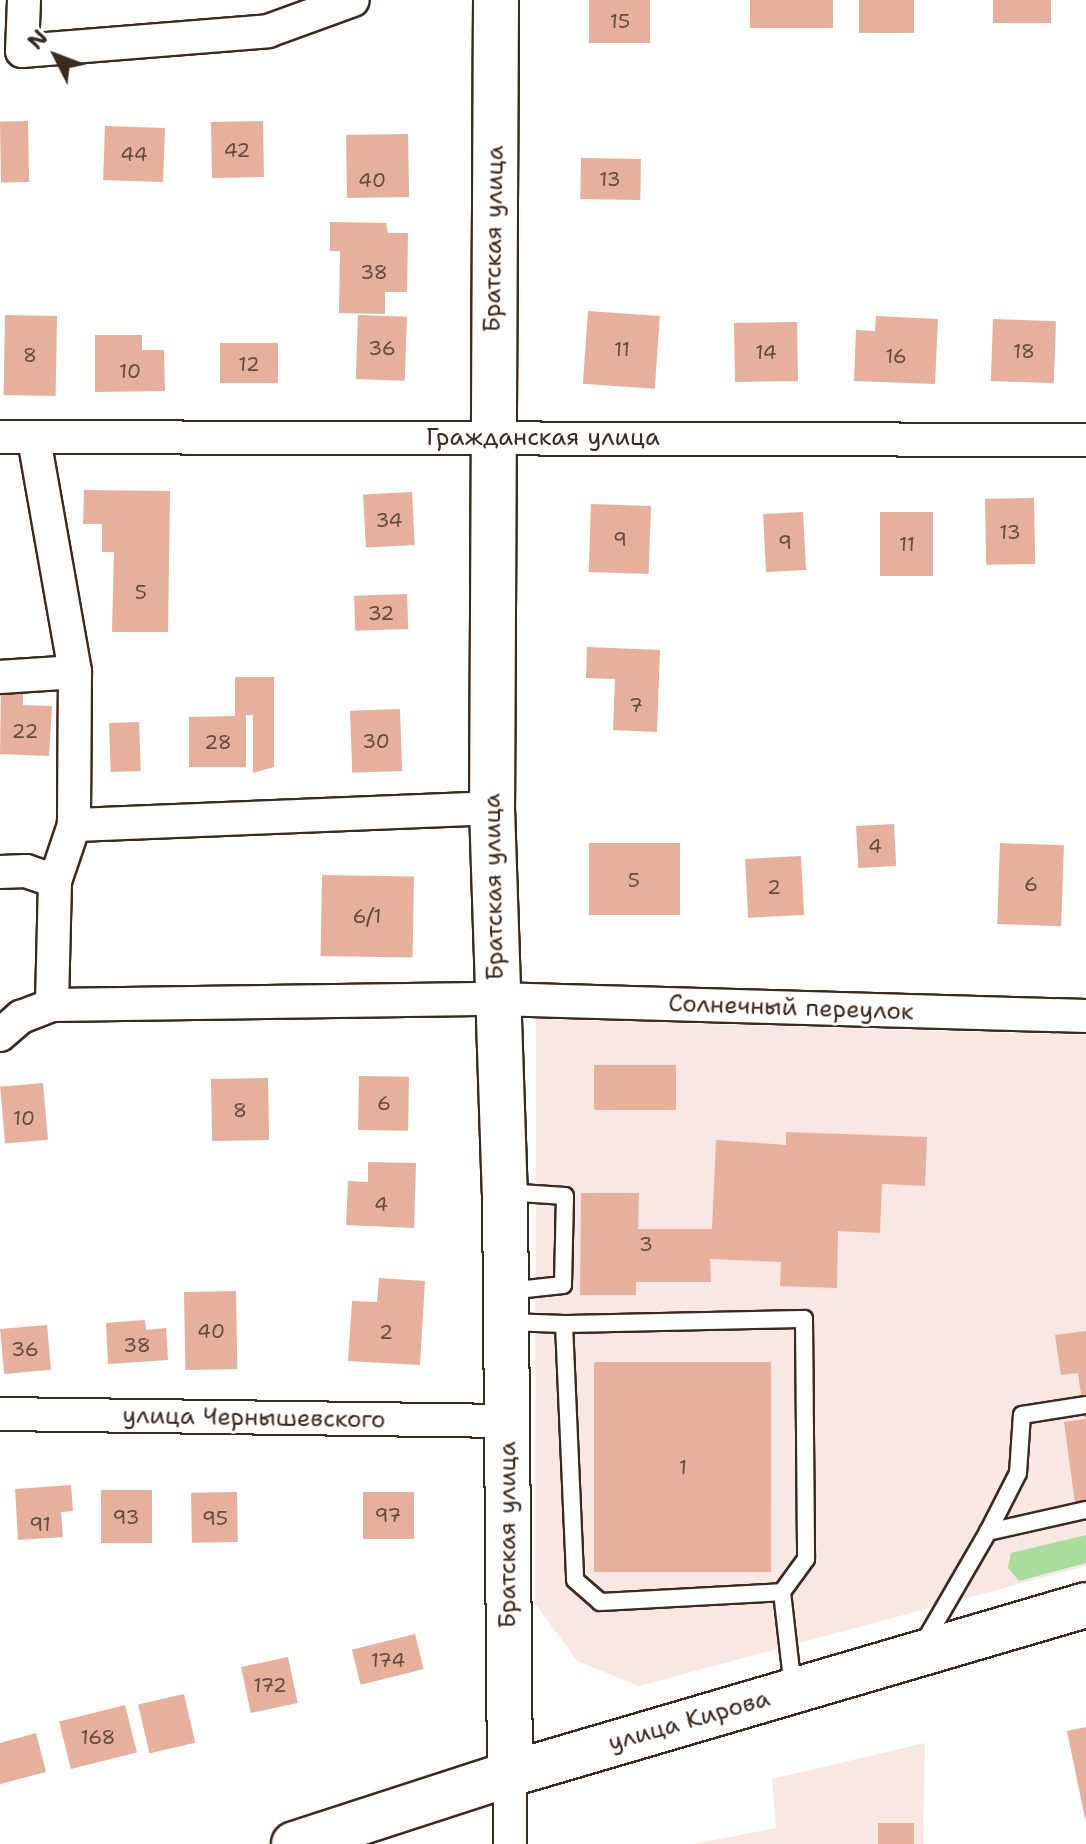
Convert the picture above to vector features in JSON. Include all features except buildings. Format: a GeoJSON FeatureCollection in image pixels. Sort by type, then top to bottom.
{"type":"FeatureCollection","features":[{"type":"Feature","properties":{"kind":"main road","name":"Братская улица"},"geometry":{"type":"LineString","coordinates":[[496,0],[492,808],[496,999],[505,1192],[510,1774]]}},
{"type":"Feature","properties":{"kind":"main road","name":"улица Кирова"},"geometry":{"type":"LineString","coordinates":[[294,1844],[510,1774],[1086,1605]]}},
{"type":"Feature","properties":{"kind":"street"},"geometry":{"type":"LineString","coordinates":[[24,0],[11,59],[268,31],[353,0]]}},
{"type":"Feature","properties":{"kind":"street","name":"Гражданская улица"},"geometry":{"type":"LineString","coordinates":[[0,437],[1086,440]]}},
{"type":"Feature","properties":{"kind":"street"},"geometry":{"type":"LineString","coordinates":[[0,1035],[21,1017],[52,1005],[55,881],[74,825],[75,672],[34,439]]}},
{"type":"Feature","properties":{"kind":"street"},"geometry":{"type":"LineString","coordinates":[[0,677],[75,672]]}},
{"type":"Feature","properties":{"kind":"street"},"geometry":{"type":"LineString","coordinates":[[74,825],[492,808]]}},
{"type":"Feature","properties":{"kind":"street"},"geometry":{"type":"LineString","coordinates":[[0,872],[26,871],[55,881]]}},
{"type":"Feature","properties":{"kind":"street","name":"Солнечный переулок"},"geometry":{"type":"LineString","coordinates":[[52,1005],[496,999],[1086,1016]]}},
{"type":"Feature","properties":{"kind":"street","name":"улица Чернышевского"},"geometry":{"type":"LineString","coordinates":[[0,1414],[508,1421]]}},
{"type":"Feature","properties":{"kind":"street"},"geometry":{"type":"LineString","coordinates":[[510,1774],[510,1844]]}},
{"type":"Feature","properties":{"kind":"lane"},"geometry":{"type":"LineString","coordinates":[[505,1192],[565,1196],[563,1285],[506,1307]]}},
{"type":"Feature","properties":{"kind":"lane"},"geometry":{"type":"LineString","coordinates":[[506,1307],[564,1324],[804,1319],[806,1559],[782,1592],[793,1690]]}},
{"type":"Feature","properties":{"kind":"lane"},"geometry":{"type":"LineString","coordinates":[[564,1324],[575,1580],[600,1602],[782,1592]]}},
{"type":"Feature","properties":{"kind":"lane"},"geometry":{"type":"LineString","coordinates":[[918,1654],[1018,1473],[1022,1415],[1086,1405]]}},
{"type":"Feature","properties":{"kind":"lane"},"geometry":{"type":"LineString","coordinates":[[988,1532],[1086,1510]]}},
{"type":"Feature","properties":{"kind":"shaded area"},"geometry":{"type":"Polygon","coordinates":[[[536,1019],[1086,1035],[1086,1566],[639,1686],[577,1661],[535,1603],[536,1019]]]}},
{"type":"Feature","properties":{"kind":"shaded area"},"geometry":{"type":"Polygon","coordinates":[[[925,1743],[923,1844],[694,1844],[776,1828],[772,1779],[925,1743]]]}},
{"type":"Feature","properties":{"kind":"green space"},"geometry":{"type":"Polygon","coordinates":[[[1086,1535],[1086,1563],[1019,1581],[1008,1568],[1011,1553],[1086,1535]]]}}]}
